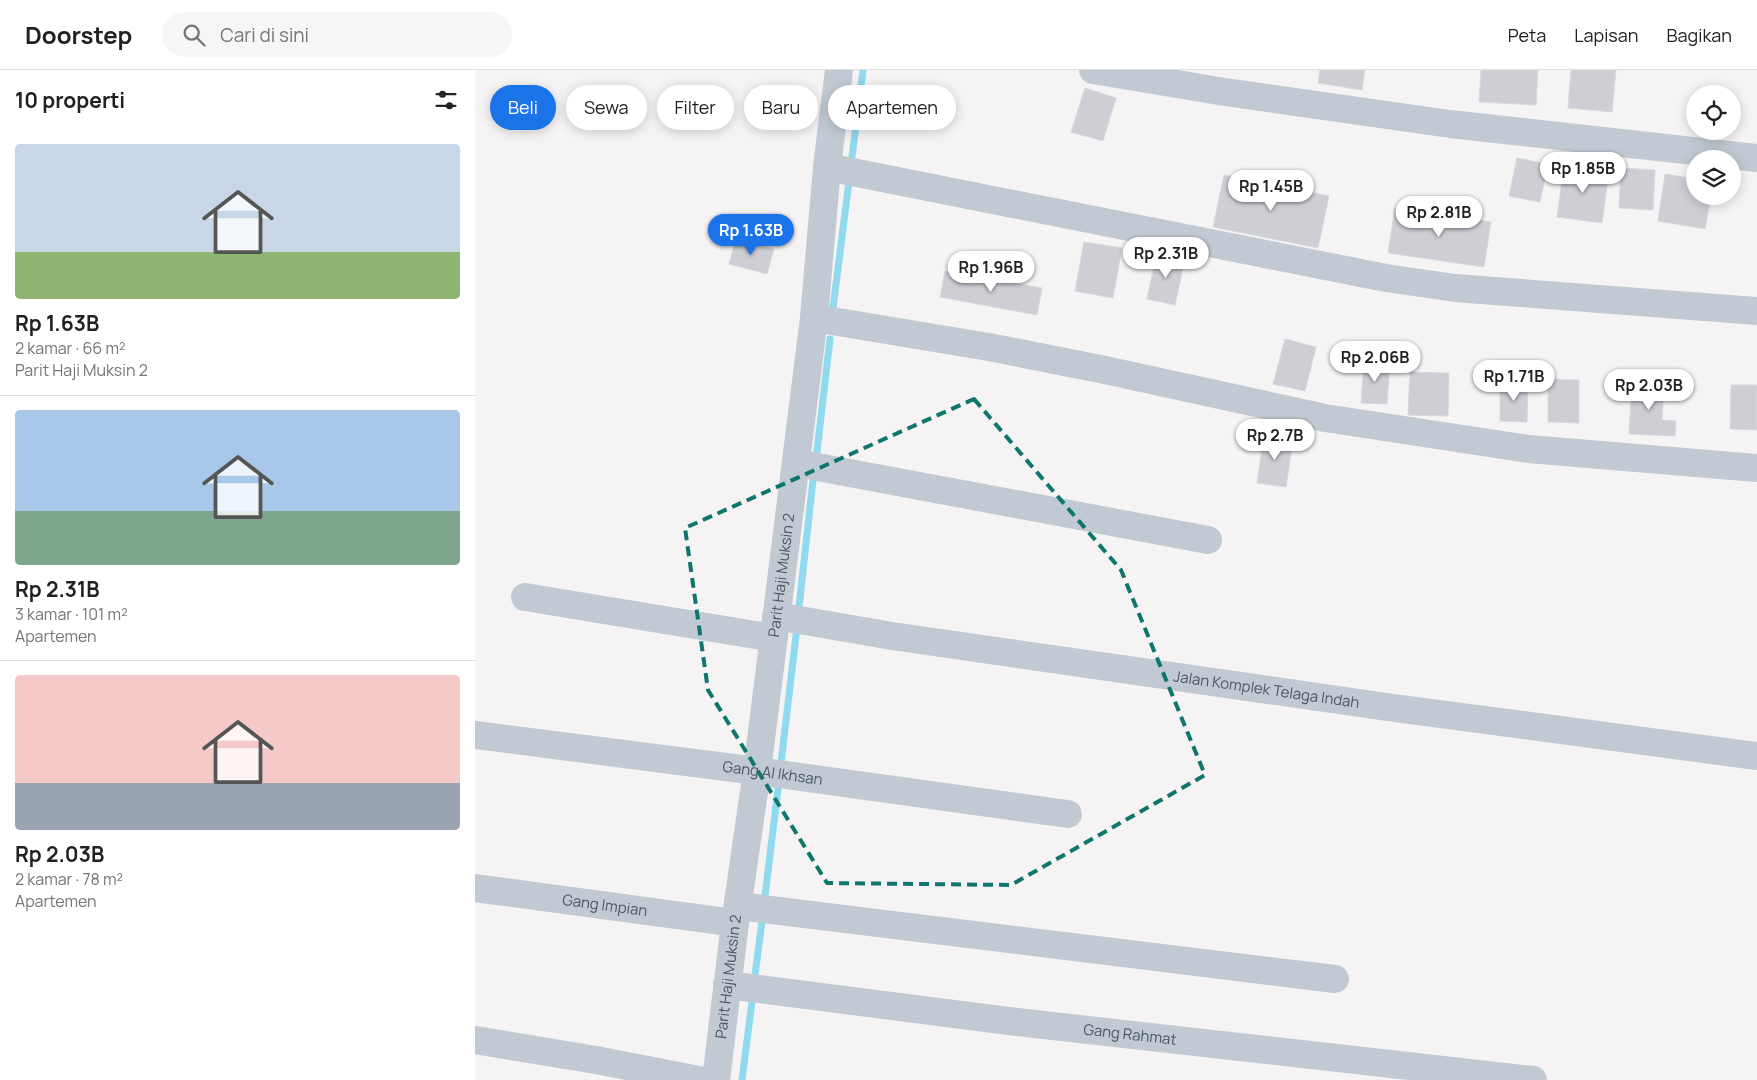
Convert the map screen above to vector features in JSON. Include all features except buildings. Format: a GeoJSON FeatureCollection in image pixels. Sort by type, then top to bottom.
{"type":"FeatureCollection","features":[{"type":"Feature","properties":{"kind":"street","name":"Parit Haji Muksin 2"},"geometry":{"type":"LineString","coordinates":[[716,1080],[736,914],[757,771],[787,624],[796,463],[815,318],[827,166],[839,70]]}},
{"type":"Feature","properties":{"kind":"street"},"geometry":{"type":"LineString","coordinates":[[1093,70],[1225,92],[1450,124],[1757,158]]}},
{"type":"Feature","properties":{"kind":"street"},"geometry":{"type":"LineString","coordinates":[[827,166],[1386,278],[1455,288],[1757,311]]}},
{"type":"Feature","properties":{"kind":"street"},"geometry":{"type":"LineString","coordinates":[[815,318],[998,348],[1325,418],[1529,449],[1757,468]]}},
{"type":"Feature","properties":{"kind":"street"},"geometry":{"type":"LineString","coordinates":[[796,463],[1208,540]]}},
{"type":"Feature","properties":{"kind":"street","name":"Jalan Komplek Telaga Indah"},"geometry":{"type":"LineString","coordinates":[[525,597],[892,636],[1374,706],[1757,756]]}},
{"type":"Feature","properties":{"kind":"street","name":"Gang Al Ikhsan"},"geometry":{"type":"LineString","coordinates":[[475,735],[1069,814]]}},
{"type":"Feature","properties":{"kind":"street","name":"Gang Impian"},"geometry":{"type":"LineString","coordinates":[[475,888],[736,914],[1335,979]]}},
{"type":"Feature","properties":{"kind":"street","name":"Gang Rahmat"},"geometry":{"type":"LineString","coordinates":[[727,985],[1017,1022],[1533,1080]]}},
{"type":"Feature","properties":{"kind":"street"},"geometry":{"type":"LineString","coordinates":[[475,1040],[596,1060],[699,1080]]}},
{"type":"Feature","properties":{"kind":"highlighted area"},"geometry":{"type":"Polygon","coordinates":[[[974,399],[1121,570],[1205,775],[1011,885],[827,883],[708,690],[685,528],[974,399]]]}},
{"type":"Feature","properties":{"kind":"waterway"},"geometry":{"type":"LineString","coordinates":[[852,157],[863,70]]}},
{"type":"Feature","properties":{"kind":"waterway"},"geometry":{"type":"LineString","coordinates":[[833,308],[849,181]]}},
{"type":"Feature","properties":{"kind":"waterway"},"geometry":{"type":"LineString","coordinates":[[816,460],[830,339]]}},
{"type":"Feature","properties":{"kind":"waterway"},"geometry":{"type":"LineString","coordinates":[[799,607],[814,471]]}},
{"type":"Feature","properties":{"kind":"waterway"},"geometry":{"type":"LineString","coordinates":[[781,763],[797,627]]}},
{"type":"Feature","properties":{"kind":"waterway"},"geometry":{"type":"LineString","coordinates":[[764,904],[779,781]]}},
{"type":"Feature","properties":{"kind":"waterway"},"geometry":{"type":"LineString","coordinates":[[754,983],[763,914]]}},
{"type":"Feature","properties":{"kind":"waterway"},"geometry":{"type":"LineString","coordinates":[[742,1080],[753,994]]}}]}
